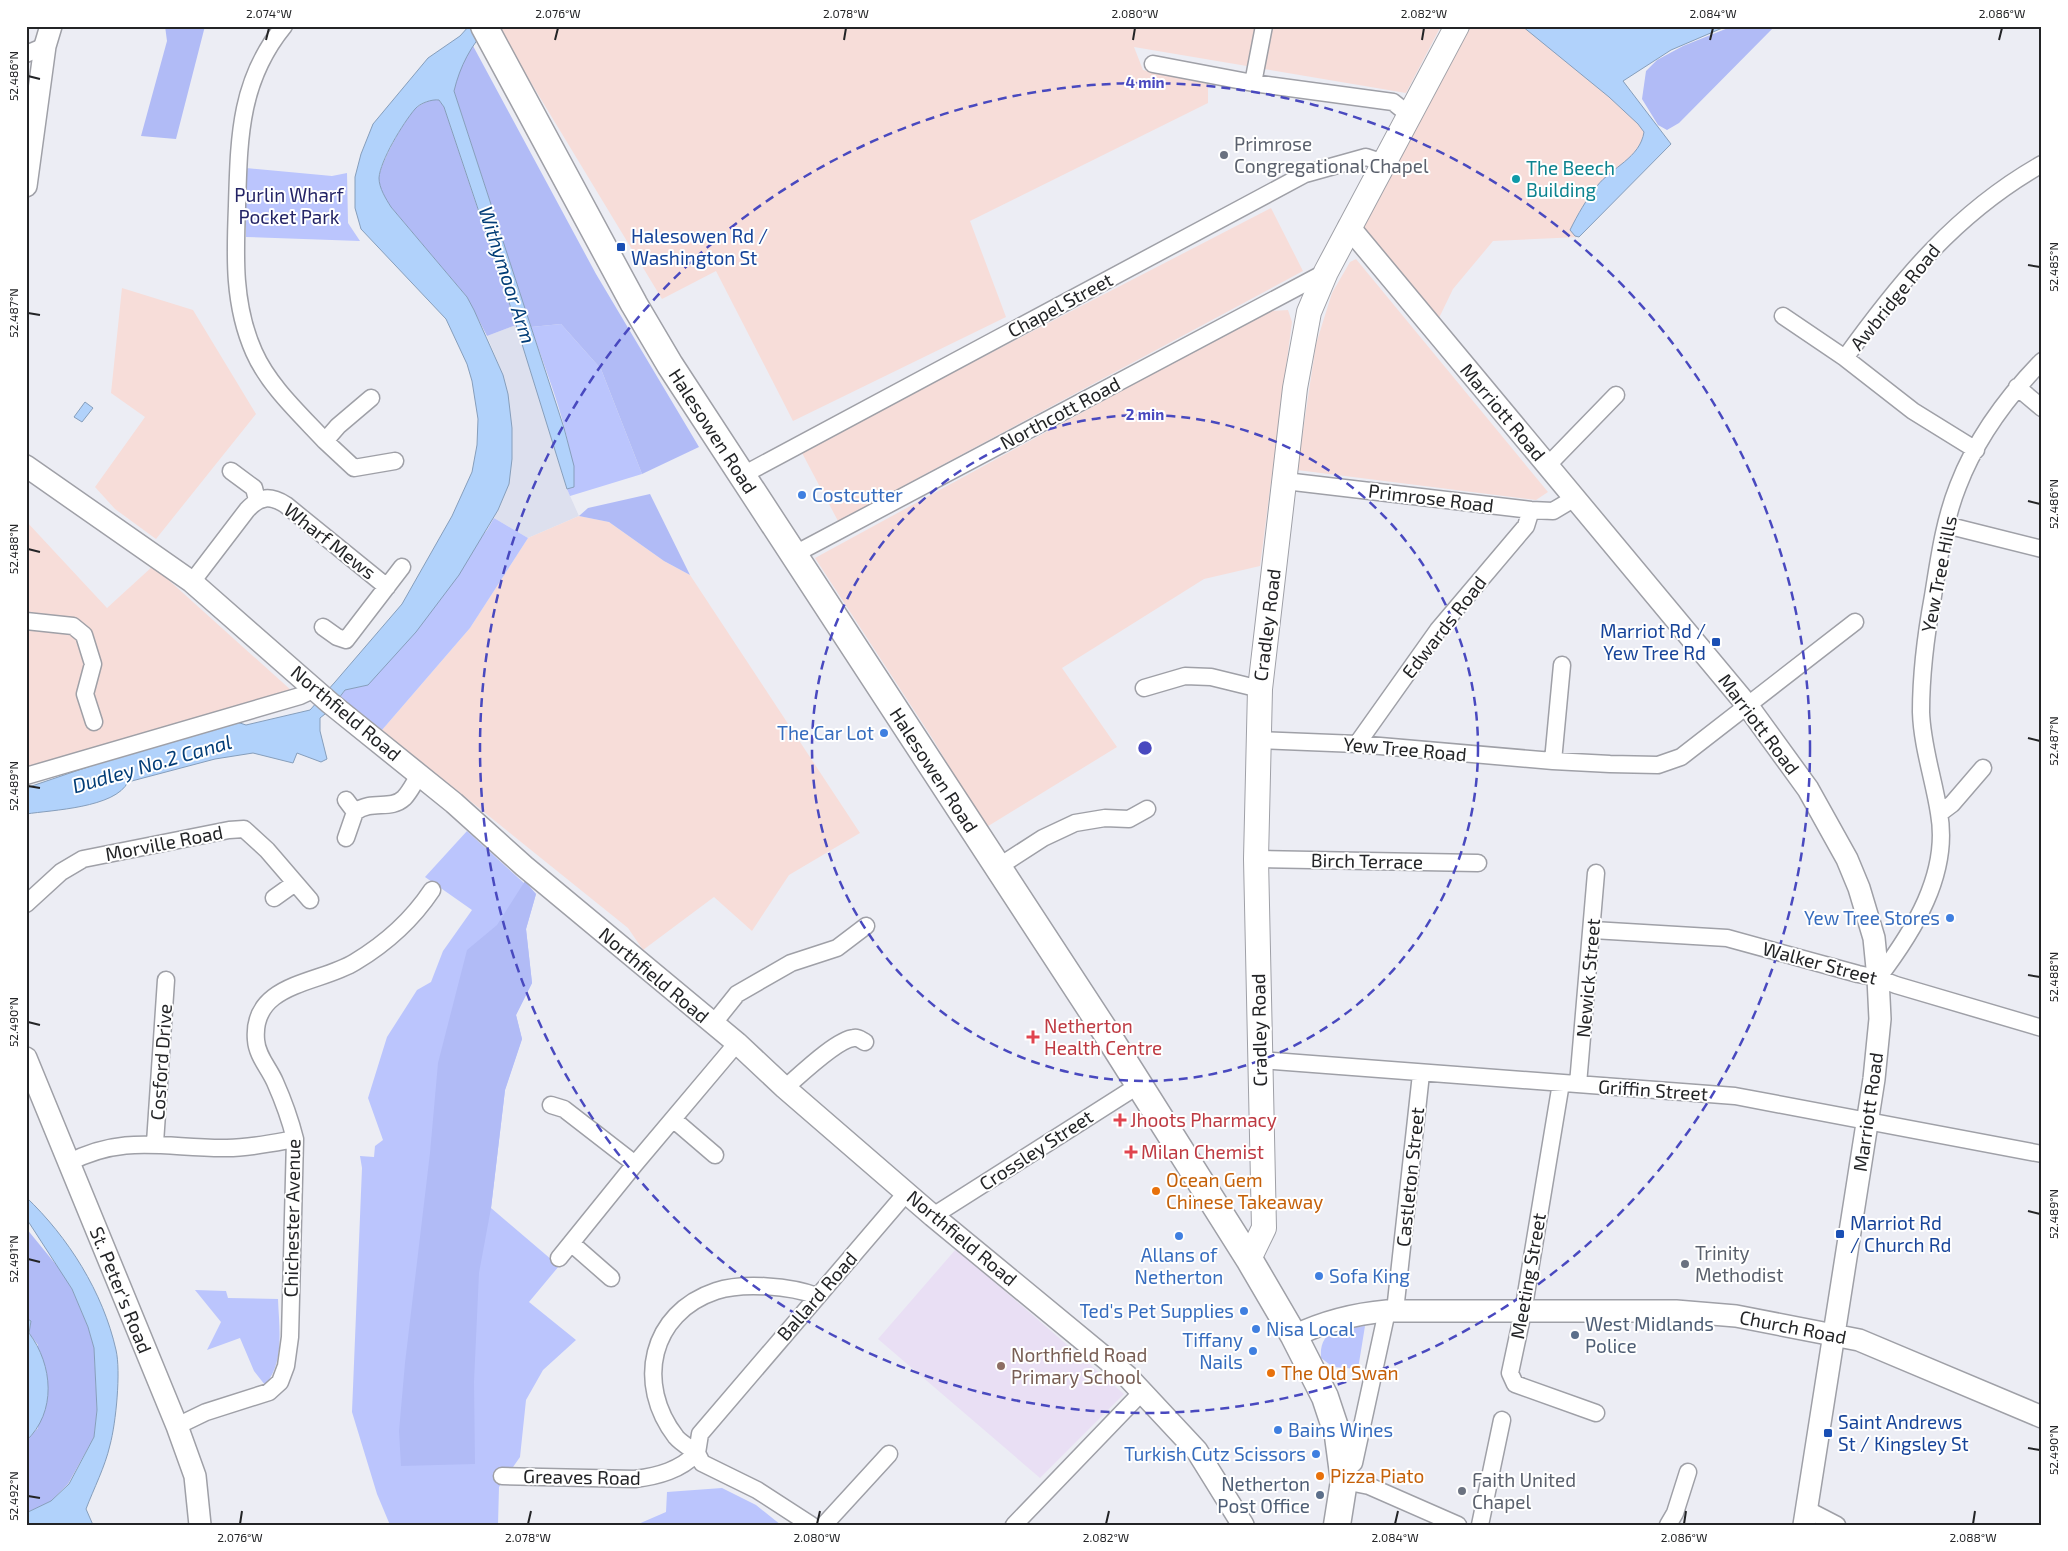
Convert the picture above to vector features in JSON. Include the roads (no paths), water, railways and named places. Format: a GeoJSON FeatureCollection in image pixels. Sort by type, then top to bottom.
{"type":"FeatureCollection","features":[{"type":"Feature","properties":{"kind":"main road","name":"Cradley Road"},"geometry":{"type":"LineString","coordinates":[[1249,1259],[1264,1228],[1256,859],[1257,740],[1260,689],[1295,388],[1309,312],[1326,272],[1408,114],[1457,26]]}},
{"type":"Feature","properties":{"kind":"main road","name":"Halesowen Road"},"geometry":{"type":"LineString","coordinates":[[489,36],[634,304],[741,476],[1139,1085],[1249,1259],[1294,1336],[1325,1397],[1338,1436],[1344,1476],[1337,1525]]}},
{"type":"Feature","properties":{"kind":"street"},"geometry":{"type":"LineString","coordinates":[[284,26],[272,41],[259,64],[249,87],[240,124],[236,179],[236,279],[241,316],[261,366],[294,409],[354,468],[395,461]]}},
{"type":"Feature","properties":{"kind":"street"},"geometry":{"type":"LineString","coordinates":[[1253,83],[1264,26]]}},
{"type":"Feature","properties":{"kind":"street"},"geometry":{"type":"LineString","coordinates":[[26,186],[41,42]]}},
{"type":"Feature","properties":{"kind":"street"},"geometry":{"type":"LineString","coordinates":[[1153,64],[1253,83],[1393,102],[1408,114]]}},
{"type":"Feature","properties":{"kind":"street","name":"Chapel Street"},"geometry":{"type":"LineString","coordinates":[[741,476],[1305,174],[1366,157],[1384,163]]}},
{"type":"Feature","properties":{"kind":"street","name":"Awbridge Road"},"geometry":{"type":"LineString","coordinates":[[1845,358],[1908,275],[1945,236],[1979,204],[2042,164]]}},
{"type":"Feature","properties":{"kind":"street","name":"Marriott Road"},"geometry":{"type":"LineString","coordinates":[[1349,228],[1748,705],[1808,789],[1847,859],[1859,888],[1874,938],[1880,1019],[1868,1122],[1804,1517]]}},
{"type":"Feature","properties":{"kind":"street","name":"Northcott Road"},"geometry":{"type":"LineString","coordinates":[[793,555],[1326,272]]}},
{"type":"Feature","properties":{"kind":"street"},"geometry":{"type":"LineString","coordinates":[[1783,316],[1845,358],[1913,411],[1976,450]]}},
{"type":"Feature","properties":{"kind":"street","name":"Yew Tree Hills"},"geometry":{"type":"LineString","coordinates":[[1878,978],[1904,944],[1927,899],[1940,854],[1940,813],[1921,715],[1921,685],[1928,624],[1946,525],[1958,485],[1994,418],[2016,387],[2042,361]]}},
{"type":"Feature","properties":{"kind":"street"},"geometry":{"type":"LineString","coordinates":[[2016,387],[2042,408]]}},
{"type":"Feature","properties":{"kind":"street"},"geometry":{"type":"LineString","coordinates":[[1548,466],[1616,395]]}},
{"type":"Feature","properties":{"kind":"street"},"geometry":{"type":"LineString","coordinates":[[325,440],[338,426],[371,398]]}},
{"type":"Feature","properties":{"kind":"street","name":"Northfield Road"},"geometry":{"type":"LineString","coordinates":[[26,466],[192,582],[347,716],[420,774],[524,866],[737,1043],[785,1088],[933,1216],[1127,1376],[1197,1451],[1243,1525]]}},
{"type":"Feature","properties":{"kind":"street"},"geometry":{"type":"LineString","coordinates":[[231,471],[254,488],[257,500]]}},
{"type":"Feature","properties":{"kind":"street","name":"Primrose Road"},"geometry":{"type":"LineString","coordinates":[[1285,481],[1530,510],[1553,511],[1575,498]]}},
{"type":"Feature","properties":{"kind":"street","name":"Wharf Mews"},"geometry":{"type":"LineString","coordinates":[[192,582],[247,510],[257,500],[269,498],[286,505],[387,587]]}},
{"type":"Feature","properties":{"kind":"street","name":"Edwards Road"},"geometry":{"type":"LineString","coordinates":[[1356,744],[1438,630],[1526,526],[1530,510]]}},
{"type":"Feature","properties":{"kind":"street"},"geometry":{"type":"LineString","coordinates":[[1946,525],[2042,549]]}},
{"type":"Feature","properties":{"kind":"street","name":"Wharf Mews"},"geometry":{"type":"LineString","coordinates":[[323,627],[337,637],[346,640],[402,567]]}},
{"type":"Feature","properties":{"kind":"street"},"geometry":{"type":"LineString","coordinates":[[26,621],[73,626],[84,635],[92,664],[85,694],[94,722]]}},
{"type":"Feature","properties":{"kind":"street","name":"Yew Tree Road"},"geometry":{"type":"LineString","coordinates":[[1257,740],[1356,744],[1553,761],[1658,765],[1681,757],[1855,622]]}},
{"type":"Feature","properties":{"kind":"street"},"geometry":{"type":"LineString","coordinates":[[1553,761],[1562,665]]}},
{"type":"Feature","properties":{"kind":"street"},"geometry":{"type":"LineString","coordinates":[[1144,688],[1185,676],[1211,677],[1260,689]]}},
{"type":"Feature","properties":{"kind":"street"},"geometry":{"type":"LineString","coordinates":[[26,776],[219,719],[246,713],[300,696],[315,689]]}},
{"type":"Feature","properties":{"kind":"street"},"geometry":{"type":"LineString","coordinates":[[1940,813],[1952,804],[1983,768]]}},
{"type":"Feature","properties":{"kind":"street"},"geometry":{"type":"LineString","coordinates":[[346,838],[351,806],[388,805],[404,798],[420,774]]}},
{"type":"Feature","properties":{"kind":"street"},"geometry":{"type":"LineString","coordinates":[[998,867],[1043,838],[1075,823],[1105,818],[1129,819],[1147,810]]}},
{"type":"Feature","properties":{"kind":"street","name":"Morville Road"},"geometry":{"type":"LineString","coordinates":[[26,904],[61,872],[83,859],[229,830],[244,830],[256,838],[310,900]]}},
{"type":"Feature","properties":{"kind":"street","name":"Birch Terrace"},"geometry":{"type":"LineString","coordinates":[[1256,859],[1478,863]]}},
{"type":"Feature","properties":{"kind":"street","name":"Newick Street"},"geometry":{"type":"LineString","coordinates":[[1578,1084],[1596,872]]}},
{"type":"Feature","properties":{"kind":"street"},"geometry":{"type":"LineString","coordinates":[[274,898],[295,883]]}},
{"type":"Feature","properties":{"kind":"street","name":"Chichester Avenue"},"geometry":{"type":"LineString","coordinates":[[177,1426],[206,1412],[268,1392],[280,1382],[286,1366],[290,1338],[295,1139],[286,1109],[258,1049],[256,1030],[260,1016],[266,1004],[278,992],[352,964],[378,947],[413,915],[432,890]]}},
{"type":"Feature","properties":{"kind":"street"},"geometry":{"type":"LineString","coordinates":[[713,1024],[737,994],[792,963],[837,948],[866,926]]}},
{"type":"Feature","properties":{"kind":"street","name":"Walker Street"},"geometry":{"type":"LineString","coordinates":[[1592,930],[1727,938],[1878,978],[1896,986],[2042,1028]]}},
{"type":"Feature","properties":{"kind":"street","name":"Cosford Drive"},"geometry":{"type":"LineString","coordinates":[[155,1143],[166,980]]}},
{"type":"Feature","properties":{"kind":"street"},"geometry":{"type":"LineString","coordinates":[[785,1088],[829,1051],[848,1039],[857,1037],[865,1042]]}},
{"type":"Feature","properties":{"kind":"street"},"geometry":{"type":"LineString","coordinates":[[559,1258],[737,1043]]}},
{"type":"Feature","properties":{"kind":"street","name":"St. Peter's Road"},"geometry":{"type":"LineString","coordinates":[[26,1058],[177,1426],[194,1476],[200,1525]]}},
{"type":"Feature","properties":{"kind":"street","name":"Griffin Street"},"geometry":{"type":"LineString","coordinates":[[1259,1060],[1421,1074],[1735,1096],[2042,1154]]}},
{"type":"Feature","properties":{"kind":"street","name":"Castleton Street"},"geometry":{"type":"LineString","coordinates":[[1344,1476],[1354,1463],[1391,1311],[1421,1074]]}},
{"type":"Feature","properties":{"kind":"street","name":"Meeting Street"},"geometry":{"type":"LineString","coordinates":[[1561,1083],[1523,1312],[1510,1373],[1515,1384],[1596,1413]]}},
{"type":"Feature","properties":{"kind":"street","name":"Crossley Street"},"geometry":{"type":"LineString","coordinates":[[933,1216],[1139,1085]]}},
{"type":"Feature","properties":{"kind":"street"},"geometry":{"type":"LineString","coordinates":[[551,1105],[564,1109],[635,1164]]}},
{"type":"Feature","properties":{"kind":"street"},"geometry":{"type":"LineString","coordinates":[[673,1119],[715,1154]]}},
{"type":"Feature","properties":{"kind":"street"},"geometry":{"type":"LineString","coordinates":[[68,1163],[110,1148],[155,1143],[229,1148],[295,1139]]}},
{"type":"Feature","properties":{"kind":"street","name":"Ballard Road"},"geometry":{"type":"LineString","coordinates":[[697,1453],[700,1434],[727,1400],[906,1192]]}},
{"type":"Feature","properties":{"kind":"street"},"geometry":{"type":"LineString","coordinates":[[570,1243],[611,1278]]}},
{"type":"Feature","properties":{"kind":"street"},"geometry":{"type":"LineString","coordinates":[[811,1525],[757,1490],[702,1463],[697,1453],[677,1438],[660,1410],[654,1394],[652,1378],[656,1348],[672,1319],[702,1298],[730,1288],[757,1287],[789,1289],[817,1296]]}},
{"type":"Feature","properties":{"kind":"street","name":"Church Road"},"geometry":{"type":"LineString","coordinates":[[1294,1336],[1318,1324],[1353,1314],[1391,1311],[1701,1312],[1835,1334],[1859,1340],[2042,1417]]}},
{"type":"Feature","properties":{"kind":"street"},"geometry":{"type":"LineString","coordinates":[[1014,1525],[1143,1392]]}},
{"type":"Feature","properties":{"kind":"street"},"geometry":{"type":"LineString","coordinates":[[1480,1525],[1502,1420]]}},
{"type":"Feature","properties":{"kind":"street","name":"Greaves Road"},"geometry":{"type":"LineString","coordinates":[[502,1476],[635,1479],[656,1477],[686,1463],[697,1453]]}},
{"type":"Feature","properties":{"kind":"street"},"geometry":{"type":"LineString","coordinates":[[824,1525],[889,1454]]}},
{"type":"Feature","properties":{"kind":"street"},"geometry":{"type":"LineString","coordinates":[[1668,1525],[1675,1513],[1688,1472]]}},
{"type":"Feature","properties":{"kind":"street"},"geometry":{"type":"LineString","coordinates":[[1344,1476],[1458,1525]]}},
{"type":"Feature","properties":{"kind":"street"},"geometry":{"type":"LineString","coordinates":[[1804,1517],[1838,1525]]}},
{"type":"Feature","properties":{"kind":"water"},"geometry":{"type":"Polygon","coordinates":[[[469,26],[489,26],[467,56],[459,73],[454,91],[564,428],[574,466],[574,487],[567,489],[508,299],[444,107],[439,100],[426,102],[415,109],[404,123],[383,162],[379,182],[391,207],[467,297],[503,375],[508,394],[512,428],[512,459],[509,484],[498,510],[459,575],[416,632],[368,685],[345,690],[330,710],[320,718],[320,731],[327,759],[321,762],[297,753],[293,763],[253,753],[215,759],[128,782],[121,791],[97,802],[66,809],[26,814],[26,788],[161,742],[237,722],[246,725],[310,710],[402,604],[452,516],[472,472],[477,445],[478,419],[472,381],[467,364],[446,319],[361,229],[355,208],[355,177],[361,154],[373,124],[428,58],[460,36],[469,26]]]}},
{"type":"Feature","properties":{"kind":"water"},"geometry":{"type":"Polygon","coordinates":[[[1522,26],[1727,26],[1671,50],[1623,81],[1671,144],[1579,237],[1575,236],[1570,230],[1582,207],[1603,179],[1625,162],[1637,149],[1644,132],[1609,97],[1522,26]]]}},
{"type":"Feature","properties":{"kind":"water"},"geometry":{"type":"Polygon","coordinates":[[[85,402],[93,408],[82,422],[74,417],[85,402]]]}},
{"type":"Feature","properties":{"kind":"water"},"geometry":{"type":"Polygon","coordinates":[[[26,1197],[56,1230],[82,1267],[102,1307],[116,1350],[118,1383],[112,1435],[108,1453],[86,1509],[93,1525],[26,1525],[26,1513],[51,1501],[69,1484],[94,1437],[97,1410],[94,1348],[88,1327],[72,1289],[26,1218],[26,1197]]]}},
{"type":"Feature","properties":{"kind":"water"},"geometry":{"type":"Polygon","coordinates":[[[26,1318],[31,1321],[29,1333],[43,1359],[48,1388],[47,1403],[43,1416],[36,1429],[26,1441],[26,1318]]]}},
{"type":"Feature","properties":{"kind":"place","name":"Primrose Congregational Chapel"},"geometry":{"type":"Point","coordinates":[1224,155]}},
{"type":"Feature","properties":{"kind":"place","name":"The Beech Building"},"geometry":{"type":"Point","coordinates":[1516,179]}},
{"type":"Feature","properties":{"kind":"place","name":"Halesowen Rd / Washington St"},"geometry":{"type":"Point","coordinates":[621,247]}},
{"type":"Feature","properties":{"kind":"place","name":"Costcutter"},"geometry":{"type":"Point","coordinates":[802,495]}},
{"type":"Feature","properties":{"kind":"place","name":"Marriot Rd / Yew Tree Rd"},"geometry":{"type":"Point","coordinates":[1716,642]}},
{"type":"Feature","properties":{"kind":"place","name":"The Car Lot"},"geometry":{"type":"Point","coordinates":[884,733]}},
{"type":"Feature","properties":{"kind":"place","name":"Yew Tree Stores"},"geometry":{"type":"Point","coordinates":[1950,918]}},
{"type":"Feature","properties":{"kind":"place","name":"Netherton Health Centre"},"geometry":{"type":"Point","coordinates":[1033,1037]}},
{"type":"Feature","properties":{"kind":"place","name":"Jhoots Pharmacy"},"geometry":{"type":"Point","coordinates":[1120,1120]}},
{"type":"Feature","properties":{"kind":"place","name":"Milan Chemist"},"geometry":{"type":"Point","coordinates":[1131,1152]}},
{"type":"Feature","properties":{"kind":"place","name":"Ocean Gem Chinese Takeaway"},"geometry":{"type":"Point","coordinates":[1156,1191]}},
{"type":"Feature","properties":{"kind":"place","name":"Marriot Rd / Church Rd"},"geometry":{"type":"Point","coordinates":[1840,1234]}},
{"type":"Feature","properties":{"kind":"place","name":"Allans of Netherton"},"geometry":{"type":"Point","coordinates":[1179,1236]}},
{"type":"Feature","properties":{"kind":"place","name":"Trinity Methodist"},"geometry":{"type":"Point","coordinates":[1685,1264]}},
{"type":"Feature","properties":{"kind":"place","name":"Sofa King"},"geometry":{"type":"Point","coordinates":[1319,1276]}},
{"type":"Feature","properties":{"kind":"place","name":"Ted's Pet Supplies"},"geometry":{"type":"Point","coordinates":[1244,1311]}},
{"type":"Feature","properties":{"kind":"place","name":"Nisa Local"},"geometry":{"type":"Point","coordinates":[1256,1329]}},
{"type":"Feature","properties":{"kind":"place","name":"West Midlands Police"},"geometry":{"type":"Point","coordinates":[1575,1335]}},
{"type":"Feature","properties":{"kind":"place","name":"Tiffany Nails"},"geometry":{"type":"Point","coordinates":[1253,1351]}},
{"type":"Feature","properties":{"kind":"place","name":"Northfield Road Primary School"},"geometry":{"type":"Point","coordinates":[1001,1366]}},
{"type":"Feature","properties":{"kind":"place","name":"The Old Swan"},"geometry":{"type":"Point","coordinates":[1271,1373]}},
{"type":"Feature","properties":{"kind":"place","name":"Bains Wines"},"geometry":{"type":"Point","coordinates":[1278,1430]}},
{"type":"Feature","properties":{"kind":"place","name":"Saint Andrews St / Kingsley St"},"geometry":{"type":"Point","coordinates":[1828,1433]}},
{"type":"Feature","properties":{"kind":"place","name":"Turkish Cutz Scissors"},"geometry":{"type":"Point","coordinates":[1316,1454]}},
{"type":"Feature","properties":{"kind":"place","name":"Pizza Piato"},"geometry":{"type":"Point","coordinates":[1320,1476]}},
{"type":"Feature","properties":{"kind":"place","name":"Faith United Chapel"},"geometry":{"type":"Point","coordinates":[1462,1491]}},
{"type":"Feature","properties":{"kind":"place","name":"Netherton Post Office"},"geometry":{"type":"Point","coordinates":[1320,1495]}},
{"type":"Feature","properties":{"kind":"park label","name":"Purlin Wharf Pocket Park"},"geometry":{"type":"Point","coordinates":[289,206]}},
{"type":"Feature","properties":{"kind":"water label","name":"Withymoor Arm"},"geometry":{"type":"Point","coordinates":[507,275]}},
{"type":"Feature","properties":{"kind":"water label","name":"Dudley No.2 Canal"},"geometry":{"type":"Point","coordinates":[152,764]}}]}
